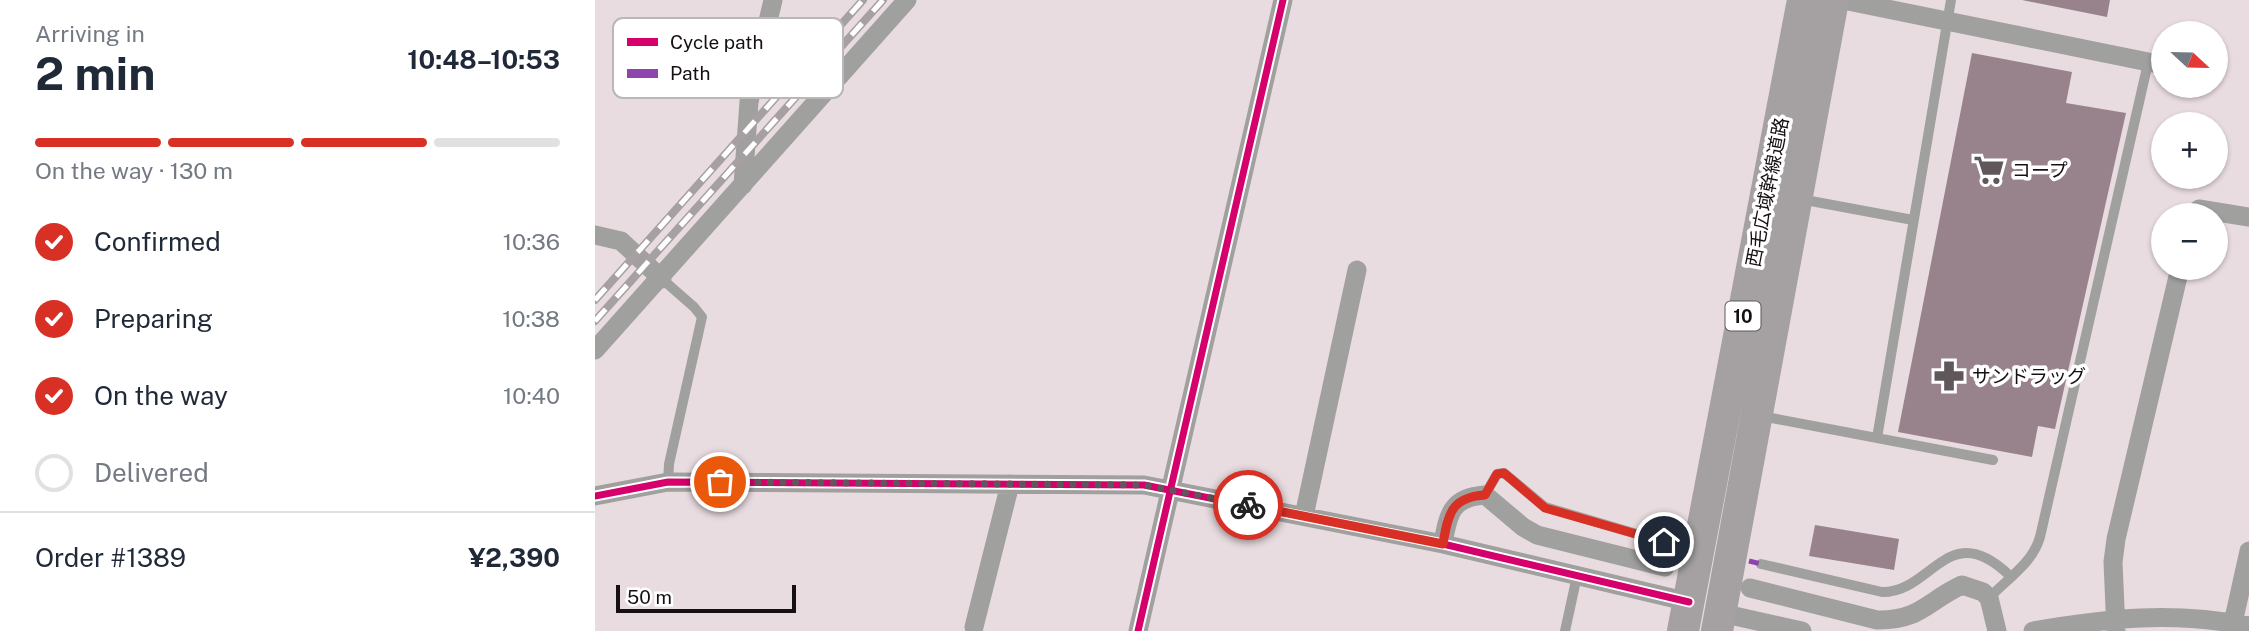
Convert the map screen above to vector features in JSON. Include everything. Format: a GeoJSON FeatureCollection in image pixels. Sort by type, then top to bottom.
{"type":"FeatureCollection","features":[{"type":"Feature","properties":{"kind":"main road","name":"西毛広域幹線道路"},"geometry":{"type":"LineString","coordinates":[[1686,617],[1803,0]]}},
{"type":"Feature","properties":{"kind":"main road","name":"西毛広域幹線道路"},"geometry":{"type":"LineString","coordinates":[[1719,622],[1833,0]]}},
{"type":"Feature","properties":{"kind":"street"},"geometry":{"type":"LineString","coordinates":[[769,18],[773,0]]}},
{"type":"Feature","properties":{"kind":"street"},"geometry":{"type":"LineString","coordinates":[[843,72],[907,0]]}},
{"type":"Feature","properties":{"kind":"street"},"geometry":{"type":"LineString","coordinates":[[1138,631],[1283,0]]}},
{"type":"Feature","properties":{"kind":"street"},"geometry":{"type":"LineString","coordinates":[[1843,0],[2151,63]]}},
{"type":"Feature","properties":{"kind":"street"},"geometry":{"type":"LineString","coordinates":[[743,185],[750,98]]}},
{"type":"Feature","properties":{"kind":"street"},"geometry":{"type":"LineString","coordinates":[[595,350],[662,279],[820,98]]}},
{"type":"Feature","properties":{"kind":"street"},"geometry":{"type":"LineString","coordinates":[[2228,213],[2249,218]]}},
{"type":"Feature","properties":{"kind":"street"},"geometry":{"type":"LineString","coordinates":[[595,235],[621,241],[662,279]]}},
{"type":"Feature","properties":{"kind":"street"},"geometry":{"type":"LineString","coordinates":[[1304,516],[1357,270]]}},
{"type":"Feature","properties":{"kind":"street"},"geometry":{"type":"LineString","coordinates":[[2115,624],[2113,562],[2116,539],[2177,280]]}},
{"type":"Feature","properties":{"kind":"street"},"geometry":{"type":"LineString","coordinates":[[595,496],[668,482],[1144,485],[1443,544],[1577,576],[1686,617]]}},
{"type":"Feature","properties":{"kind":"street"},"geometry":{"type":"LineString","coordinates":[[974,627],[1010,484]]}},
{"type":"Feature","properties":{"kind":"street"},"geometry":{"type":"LineString","coordinates":[[1443,544],[1446,524],[1457,501],[1466,496],[1485,495],[1523,527],[1537,535],[1665,567]]}},
{"type":"Feature","properties":{"kind":"street"},"geometry":{"type":"LineString","coordinates":[[2033,631],[2115,624],[2169,615],[2241,624],[2249,551]]}},
{"type":"Feature","properties":{"kind":"street"},"geometry":{"type":"LineString","coordinates":[[1750,588],[1877,620],[1907,618],[1962,585],[1983,592],[1989,598],[1997,631]]}},
{"type":"Feature","properties":{"kind":"street"},"geometry":{"type":"LineString","coordinates":[[1719,622],[1802,631]]}},
{"type":"Feature","properties":{"kind":"lane"},"geometry":{"type":"LineString","coordinates":[[1877,438],[1951,0]]}},
{"type":"Feature","properties":{"kind":"lane"},"geometry":{"type":"LineString","coordinates":[[1989,598],[2035,553],[2151,80]]}},
{"type":"Feature","properties":{"kind":"lane"},"geometry":{"type":"LineString","coordinates":[[1797,199],[1913,220]]}},
{"type":"Feature","properties":{"kind":"lane"},"geometry":{"type":"LineString","coordinates":[[662,279],[702,317],[669,464],[668,482]]}},
{"type":"Feature","properties":{"kind":"lane"},"geometry":{"type":"LineString","coordinates":[[1757,416],[1993,460]]}},
{"type":"Feature","properties":{"kind":"lane"},"geometry":{"type":"LineString","coordinates":[[1485,495],[1497,474],[1504,473],[1545,508],[1664,542]]}},
{"type":"Feature","properties":{"kind":"lane"},"geometry":{"type":"LineString","coordinates":[[1761,564],[1882,592],[1900,591],[1948,556],[1966,554],[1983,557],[2010,576]]}},
{"type":"Feature","properties":{"kind":"lane"},"geometry":{"type":"LineString","coordinates":[[1565,631],[1577,576]]}},
{"type":"Feature","properties":{"kind":"building"},"geometry":{"type":"Polygon","coordinates":[[[2022,0],[2110,0],[2107,17],[2022,0]]]}},
{"type":"Feature","properties":{"kind":"building"},"geometry":{"type":"Polygon","coordinates":[[[1972,53],[2072,72],[2066,103],[2126,113],[2055,429],[2038,426],[2032,457],[1898,432],[1972,53]]]}},
{"type":"Feature","properties":{"kind":"building"},"geometry":{"type":"Polygon","coordinates":[[[1815,525],[1899,539],[1894,570],[1809,556],[1815,525]]]}},
{"type":"Feature","properties":{"kind":"railway"},"geometry":{"type":"LineString","coordinates":[[843,22],[863,0]]}},
{"type":"Feature","properties":{"kind":"railway"},"geometry":{"type":"LineString","coordinates":[[843,45],[883,0]]}},
{"type":"Feature","properties":{"kind":"railway"},"geometry":{"type":"LineString","coordinates":[[595,300],[775,98]]}},
{"type":"Feature","properties":{"kind":"railway"},"geometry":{"type":"LineString","coordinates":[[595,321],[795,98]]}},
{"type":"Feature","properties":{"kind":"marked path"},"geometry":{"type":"LineString","coordinates":[[1749,561],[1761,564]]}},
{"type":"Feature","properties":{"kind":"cycle path"},"geometry":{"type":"LineString","coordinates":[[1138,631],[1283,0]]}},
{"type":"Feature","properties":{"kind":"cycle path"},"geometry":{"type":"LineString","coordinates":[[595,496],[668,482],[1144,485],[1443,544],[1689,602]]}},
{"type":"Feature","properties":{"kind":"way so far"},"geometry":{"type":"LineString","coordinates":[[720,482],[1144,485],[1248,505]]}},
{"type":"Feature","properties":{"kind":"place","name":"コープ"},"geometry":{"type":"Point","coordinates":[1989,170]}},
{"type":"Feature","properties":{"kind":"place","name":"サンドラッグ"},"geometry":{"type":"Point","coordinates":[1949,376]}},
{"type":"Feature","properties":{"kind":"route"},"geometry":{"type":"LineString","coordinates":[[1248,505],[1443,544],[1446,524],[1457,501],[1466,496],[1485,495],[1497,474],[1504,473],[1514,478],[1545,508],[1664,542]]}}]}
